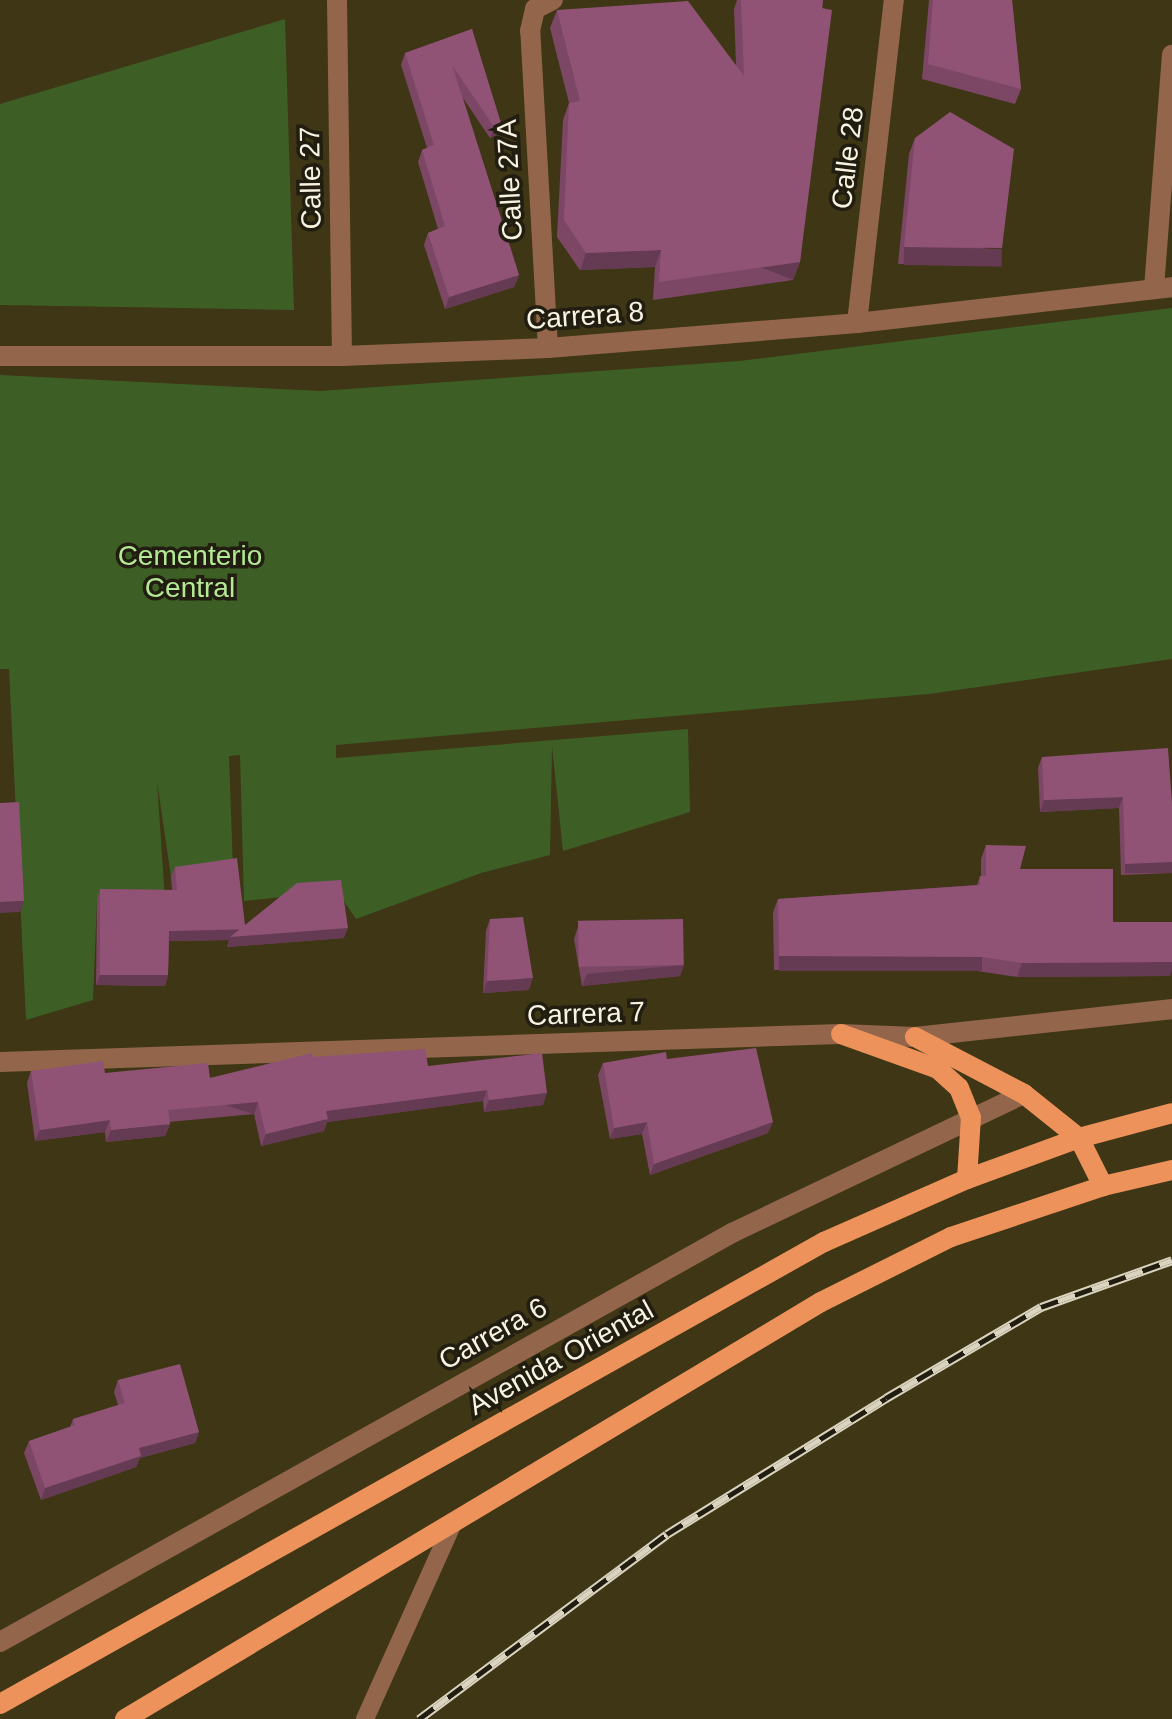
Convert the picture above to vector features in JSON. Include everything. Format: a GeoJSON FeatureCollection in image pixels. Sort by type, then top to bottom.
{"type":"FeatureCollection","features":[{"type":"Feature","properties":{"kind":"main road"},"geometry":{"type":"LineString","coordinates":[[841,1034],[938,1069],[959,1088],[971,1117],[967,1179]]}},
{"type":"Feature","properties":{"kind":"main road"},"geometry":{"type":"LineString","coordinates":[[915,1037],[1024,1094],[1079,1138],[1103,1186]]}},
{"type":"Feature","properties":{"kind":"main road","name":"Avenida Oriental"},"geometry":{"type":"LineString","coordinates":[[0,1704],[824,1242],[967,1179],[1079,1138],[1172,1113]]}},
{"type":"Feature","properties":{"kind":"main road"},"geometry":{"type":"LineString","coordinates":[[125,1719],[821,1302],[951,1237],[1103,1186],[1172,1170]]}},
{"type":"Feature","properties":{"kind":"street","name":"Calle 27"},"geometry":{"type":"LineString","coordinates":[[337,0],[342,356]]}},
{"type":"Feature","properties":{"kind":"street","name":"Calle 28"},"geometry":{"type":"LineString","coordinates":[[857,323],[894,0]]}},
{"type":"Feature","properties":{"kind":"street","name":"Calle 27A"},"geometry":{"type":"LineString","coordinates":[[544,5],[530,31],[548,348]]}},
{"type":"Feature","properties":{"kind":"street"},"geometry":{"type":"LineString","coordinates":[[1163,288],[1172,55]]}},
{"type":"Feature","properties":{"kind":"street","name":"Carrera 8"},"geometry":{"type":"LineString","coordinates":[[0,356],[342,356],[548,348],[857,323],[1163,288]]}},
{"type":"Feature","properties":{"kind":"street","name":"Carrera 7"},"geometry":{"type":"LineString","coordinates":[[0,1062],[841,1034],[915,1037],[1172,1009]]}},
{"type":"Feature","properties":{"kind":"street","name":"Carrera 6"},"geometry":{"type":"LineString","coordinates":[[0,1642],[732,1233],[1024,1094]]}},
{"type":"Feature","properties":{"kind":"lane"},"geometry":{"type":"LineString","coordinates":[[365,1719],[453,1523]]}},
{"type":"Feature","properties":{"kind":"green space"},"geometry":{"type":"Polygon","coordinates":[[[285,19],[294,310],[0,305],[0,104],[285,19]]]}},
{"type":"Feature","properties":{"kind":"green space","name":"Cementerio Central"},"geometry":{"type":"Polygon","coordinates":[[[1172,308],[1172,659],[929,694],[336,745],[336,758],[688,729],[690,812],[563,851],[552,746],[550,855],[481,873],[356,919],[337,891],[244,901],[240,755],[229,756],[233,869],[171,877],[157,781],[165,900],[97,900],[93,1000],[26,1020],[9,669],[0,669],[0,375],[320,391],[739,361],[1172,308]]]}},
{"type":"Feature","properties":{"kind":"building"},"geometry":{"type":"Polygon","coordinates":[[[741,0],[823,0],[822,8],[832,10],[800,262],[659,282],[661,250],[586,253],[564,220],[569,103],[580,101],[557,10],[688,1],[744,76],[741,0]]]}},
{"type":"Feature","properties":{"kind":"building"},"geometry":{"type":"Polygon","coordinates":[[[933,0],[1012,0],[1021,89],[928,64],[933,0]]]}},
{"type":"Feature","properties":{"kind":"building"},"geometry":{"type":"Polygon","coordinates":[[[472,29],[501,123],[494,127],[452,65],[519,275],[449,297],[428,233],[445,226],[422,150],[434,145],[405,53],[472,29]]]}},
{"type":"Feature","properties":{"kind":"building"},"geometry":{"type":"Polygon","coordinates":[[[950,112],[1014,149],[1002,248],[904,247],[915,138],[950,112]]]}},
{"type":"Feature","properties":{"kind":"building"},"geometry":{"type":"Polygon","coordinates":[[[1168,748],[1172,862],[1125,864],[1123,797],[1044,800],[1042,757],[1168,748]]]}},
{"type":"Feature","properties":{"kind":"building"},"geometry":{"type":"Polygon","coordinates":[[[19,802],[24,901],[0,902],[0,803],[19,802]]]}},
{"type":"Feature","properties":{"kind":"building"},"geometry":{"type":"Polygon","coordinates":[[[986,845],[1026,846],[1020,869],[1113,869],[1113,922],[1172,922],[1172,962],[1022,963],[982,957],[779,956],[778,899],[980,885],[980,876],[986,876],[986,845]]]}},
{"type":"Feature","properties":{"kind":"building"},"geometry":{"type":"Polygon","coordinates":[[[237,858],[245,925],[297,883],[341,880],[348,928],[230,937],[240,929],[169,931],[168,975],[100,975],[100,889],[177,890],[175,867],[237,858]]]}},
{"type":"Feature","properties":{"kind":"building"},"geometry":{"type":"Polygon","coordinates":[[[523,917],[533,978],[487,981],[490,919],[523,917]]]}},
{"type":"Feature","properties":{"kind":"building"},"geometry":{"type":"Polygon","coordinates":[[[683,919],[684,965],[579,967],[578,921],[683,919]]]}},
{"type":"Feature","properties":{"kind":"building"},"geometry":{"type":"Polygon","coordinates":[[[756,1048],[773,1122],[654,1164],[647,1122],[614,1128],[603,1063],[666,1052],[667,1059],[756,1048]]]}},
{"type":"Feature","properties":{"kind":"building"},"geometry":{"type":"Polygon","coordinates":[[[425,1049],[428,1066],[542,1053],[547,1093],[489,1100],[487,1090],[326,1111],[328,1119],[266,1134],[258,1102],[168,1110],[170,1124],[111,1130],[110,1120],[40,1130],[31,1071],[103,1061],[105,1073],[208,1063],[210,1078],[312,1053],[313,1057],[425,1049]]]}},
{"type":"Feature","properties":{"kind":"building"},"geometry":{"type":"Polygon","coordinates":[[[180,1364],[199,1432],[139,1448],[141,1456],[45,1488],[29,1441],[75,1425],[73,1419],[125,1403],[118,1380],[180,1364]]]}},
{"type":"Feature","properties":{"kind":"railway"},"geometry":{"type":"LineString","coordinates":[[419,1719],[667,1534],[886,1398],[1041,1307],[1172,1260]]}}]}
